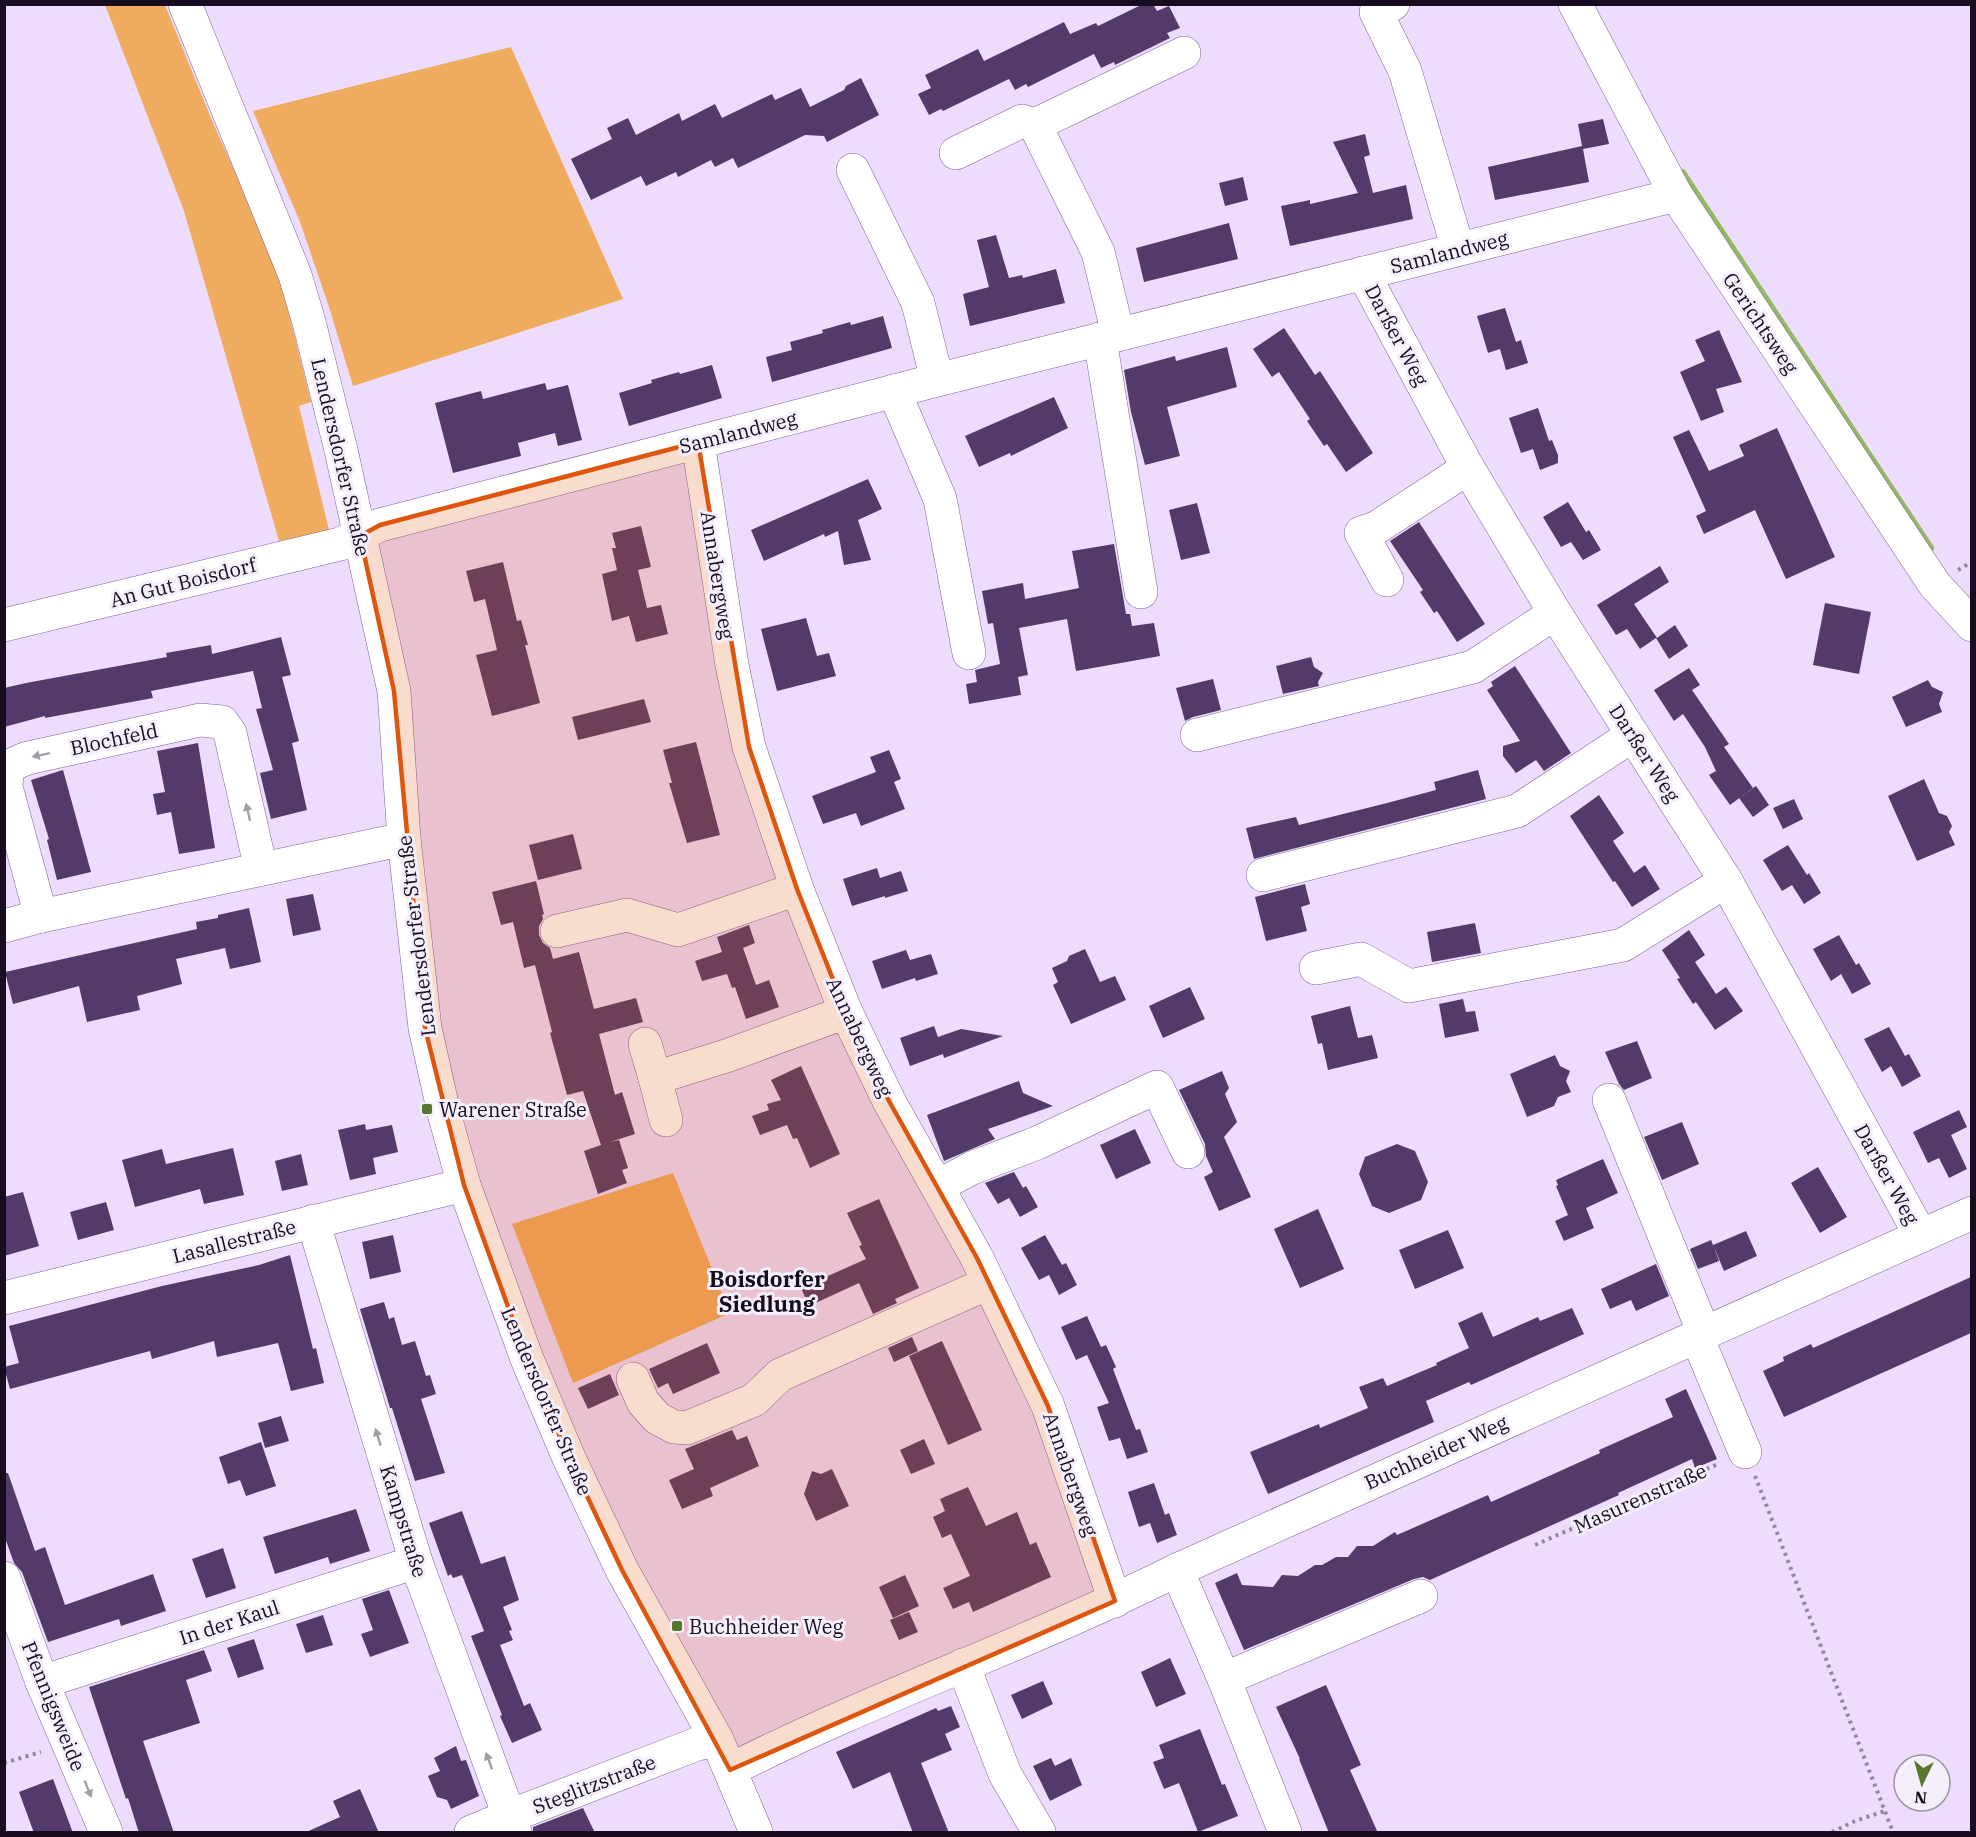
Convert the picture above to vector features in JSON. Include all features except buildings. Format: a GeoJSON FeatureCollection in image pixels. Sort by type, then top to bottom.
{"type":"FeatureCollection","features":[{"type":"Feature","properties":{"kind":"street","name":"Lendersdorfer Straße"},"geometry":{"type":"LineString","coordinates":[[185,4],[295,275],[341,450],[394,691],[404,839],[425,1028],[464,1185],[527,1359],[569,1458],[622,1570],[717,1740],[756,1833]]}},
{"type":"Feature","properties":{"kind":"street"},"geometry":{"type":"LineString","coordinates":[[1392,4],[1376,12],[1405,71],[1458,249]]}},
{"type":"Feature","properties":{"kind":"street","name":"Gerichtsweg"},"geometry":{"type":"LineString","coordinates":[[1575,4],[1676,195],[1935,585],[1971,625]]}},
{"type":"Feature","properties":{"kind":"street"},"geometry":{"type":"LineString","coordinates":[[956,153],[1022,121],[1035,125],[1184,53]]}},
{"type":"Feature","properties":{"kind":"street"},"geometry":{"type":"LineString","coordinates":[[1035,125],[1098,252],[1141,592]]}},
{"type":"Feature","properties":{"kind":"street"},"geometry":{"type":"LineString","coordinates":[[853,170],[918,303],[937,380]]}},
{"type":"Feature","properties":{"kind":"street","name":"Samlandweg"},"geometry":{"type":"LineString","coordinates":[[360,536],[380,525],[894,391],[1676,195]]}},
{"type":"Feature","properties":{"kind":"street","name":"Darßer Weg"},"geometry":{"type":"LineString","coordinates":[[1363,273],[1468,468],[1555,613],[1726,881],[1921,1236]]}},
{"type":"Feature","properties":{"kind":"street"},"geometry":{"type":"LineString","coordinates":[[894,391],[940,499],[969,653]]}},
{"type":"Feature","properties":{"kind":"street","name":"Annabergweg"},"geometry":{"type":"LineString","coordinates":[[698,442],[732,665],[749,747],[797,889],[846,1011],[889,1101],[989,1282],[1050,1411],[1115,1601]]}},
{"type":"Feature","properties":{"kind":"street"},"geometry":{"type":"LineString","coordinates":[[1387,580],[1361,533],[1376,528],[1468,468]]}},
{"type":"Feature","properties":{"kind":"street","name":"An Gut Boisdorf"},"geometry":{"type":"LineString","coordinates":[[4,625],[340,544],[360,536]]}},
{"type":"Feature","properties":{"kind":"street"},"geometry":{"type":"LineString","coordinates":[[1197,735],[1473,667],[1555,613]]}},
{"type":"Feature","properties":{"kind":"street","name":"Blochfeld"},"geometry":{"type":"LineString","coordinates":[[41,916],[6,787],[6,772],[9,767],[13,763],[28,758],[189,723],[213,720],[222,722],[230,733],[261,869]]}},
{"type":"Feature","properties":{"kind":"street"},"geometry":{"type":"LineString","coordinates":[[1263,875],[1517,811],[1633,735]]}},
{"type":"Feature","properties":{"kind":"street"},"geometry":{"type":"LineString","coordinates":[[4,926],[41,916],[404,839]]}},
{"type":"Feature","properties":{"kind":"street"},"geometry":{"type":"LineString","coordinates":[[1316,968],[1361,959],[1410,986],[1623,945],[1726,881]]}},
{"type":"Feature","properties":{"kind":"street"},"geometry":{"type":"LineString","coordinates":[[557,931],[627,915],[678,930],[797,889]]}},
{"type":"Feature","properties":{"kind":"street"},"geometry":{"type":"LineString","coordinates":[[655,1078],[726,1056],[846,1011]]}},
{"type":"Feature","properties":{"kind":"street"},"geometry":{"type":"LineString","coordinates":[[645,1044],[666,1120]]}},
{"type":"Feature","properties":{"kind":"street"},"geometry":{"type":"LineString","coordinates":[[938,1186],[972,1168],[1036,1143],[1157,1087],[1188,1152]]}},
{"type":"Feature","properties":{"kind":"street"},"geometry":{"type":"LineString","coordinates":[[1610,1100],[1745,1452]]}},
{"type":"Feature","properties":{"kind":"street","name":"Lasallestraße"},"geometry":{"type":"LineString","coordinates":[[4,1298],[464,1185]]}},
{"type":"Feature","properties":{"kind":"street","name":"Buchheider Weg"},"geometry":{"type":"LineString","coordinates":[[730,1770],[963,1665],[1115,1601],[1177,1570],[1971,1213]]}},
{"type":"Feature","properties":{"kind":"street","name":"Kampstraße"},"geometry":{"type":"LineString","coordinates":[[313,1221],[416,1562],[513,1824]]}},
{"type":"Feature","properties":{"kind":"street"},"geometry":{"type":"LineString","coordinates":[[633,1379],[643,1402],[657,1418],[674,1427],[687,1428],[754,1400],[780,1375],[989,1282]]}},
{"type":"Feature","properties":{"kind":"street","name":"In der Kaul"},"geometry":{"type":"LineString","coordinates":[[42,1682],[416,1562]]}},
{"type":"Feature","properties":{"kind":"street"},"geometry":{"type":"LineString","coordinates":[[1177,1570],[1224,1679],[1285,1833]]}},
{"type":"Feature","properties":{"kind":"street","name":"Pfennigsweide"},"geometry":{"type":"LineString","coordinates":[[4,1578],[42,1682],[106,1833]]}},
{"type":"Feature","properties":{"kind":"street"},"geometry":{"type":"LineString","coordinates":[[1224,1679],[1421,1596]]}},
{"type":"Feature","properties":{"kind":"street"},"geometry":{"type":"LineString","coordinates":[[963,1665],[1005,1774],[1039,1833]]}},
{"type":"Feature","properties":{"kind":"street","name":"Steglitzstraße"},"geometry":{"type":"LineString","coordinates":[[471,1833],[513,1824],[697,1744],[717,1740]]}},
{"type":"Feature","properties":{"kind":"path","name":"Masurenstraße"},"geometry":{"type":"LineString","coordinates":[[1536,1545],[1745,1452]]}},
{"type":"Feature","properties":{"kind":"path"},"geometry":{"type":"LineString","coordinates":[[1745,1452],[1893,1833]]}},
{"type":"Feature","properties":{"kind":"path"},"geometry":{"type":"LineString","coordinates":[[4,1763],[69,1744]]}},
{"type":"Feature","properties":{"kind":"path"},"geometry":{"type":"LineString","coordinates":[[1832,1833],[1856,1821],[1885,1811]]}},
{"type":"Feature","properties":{"kind":"highlighted area"},"geometry":{"type":"Polygon","coordinates":[[[698,442],[749,747],[797,889],[846,1012],[889,1101],[977,1258],[1048,1406],[1115,1601],[730,1770],[622,1570],[569,1458],[527,1359],[464,1185],[425,1028],[394,691],[360,536],[380,525],[698,442]]]}},
{"type":"Feature","properties":{"kind":"shaded area"},"geometry":{"type":"Polygon","coordinates":[[[105,5],[165,5],[213,123],[277,265],[311,402],[299,406],[329,530],[279,541],[184,211],[105,5]]]}},
{"type":"Feature","properties":{"kind":"shaded area"},"geometry":{"type":"Polygon","coordinates":[[[511,47],[623,299],[353,386],[300,222],[253,111],[511,47]]]}},
{"type":"Feature","properties":{"kind":"shaded area"},"geometry":{"type":"Polygon","coordinates":[[[673,1173],[730,1313],[573,1383],[512,1224],[673,1173]]]}},
{"type":"Feature","properties":{"kind":"waterway"},"geometry":{"type":"LineString","coordinates":[[1682,173],[1930,548]]}},
{"type":"Feature","properties":{"kind":"place","name":"Warener Straße"},"geometry":{"type":"Point","coordinates":[427,1109]}},
{"type":"Feature","properties":{"kind":"place","name":"Buchheider Weg"},"geometry":{"type":"Point","coordinates":[677,1626]}},
{"type":"Feature","properties":{"kind":"district","name":"Boisdorfer Siedlung"},"geometry":{"type":"Point","coordinates":[767,1290]}}]}
